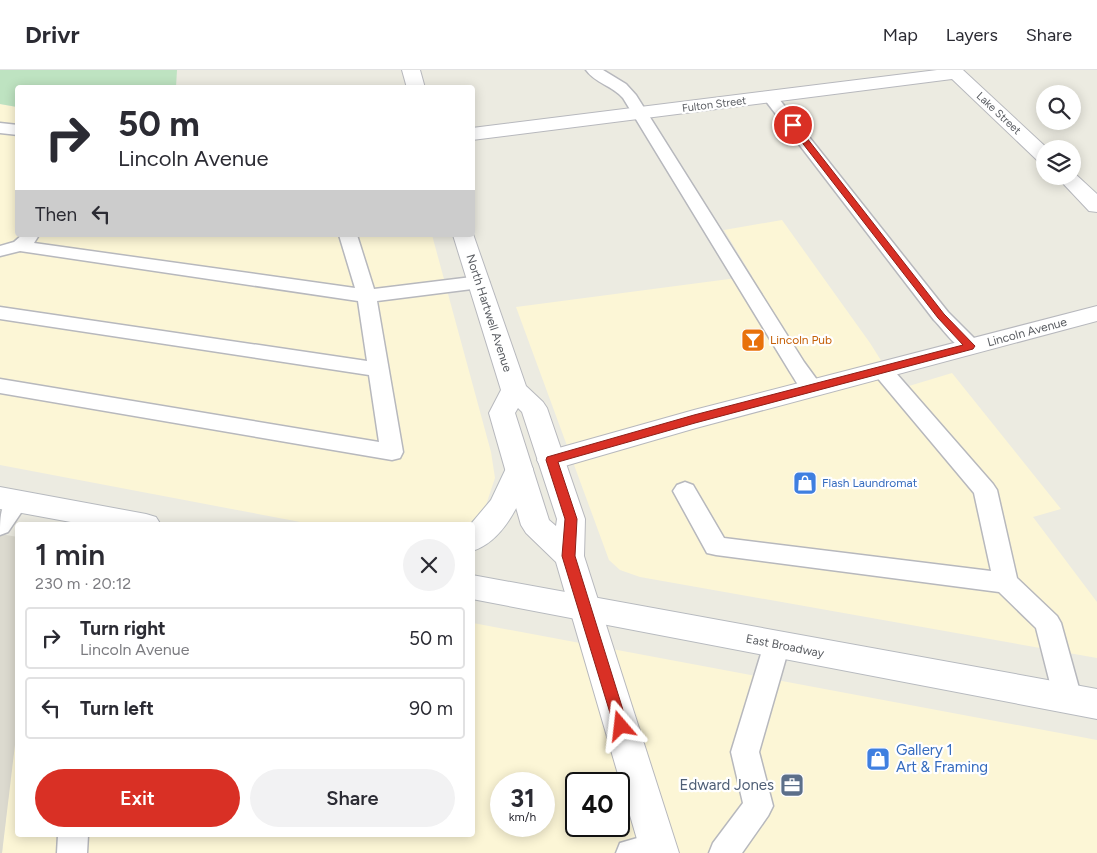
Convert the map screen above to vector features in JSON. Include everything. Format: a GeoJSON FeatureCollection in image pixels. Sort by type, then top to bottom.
{"type":"FeatureCollection","features":[{"type":"Feature","properties":{"kind":"street"},"geometry":{"type":"LineString","coordinates":[[410,70],[415,85]]}},
{"type":"Feature","properties":{"kind":"street","name":"Fulton Street"},"geometry":{"type":"LineString","coordinates":[[475,134],[955,72]]}},
{"type":"Feature","properties":{"kind":"street","name":"Lake Street"},"geometry":{"type":"LineString","coordinates":[[955,72],[1036,148]]}},
{"type":"Feature","properties":{"kind":"street"},"geometry":{"type":"LineString","coordinates":[[1075,185],[1097,206]]}},
{"type":"Feature","properties":{"kind":"street","name":"North Hartwell Avenue"},"geometry":{"type":"LineString","coordinates":[[465,237],[514,390]]}},
{"type":"Feature","properties":{"kind":"street","name":"Lincoln Avenue"},"geometry":{"type":"LineString","coordinates":[[551,460],[694,419],[1097,313]]}},
{"type":"Feature","properties":{"kind":"street"},"geometry":{"type":"LineString","coordinates":[[569,556],[536,525],[502,412],[514,390],[534,408],[571,519],[569,556],[585,608],[650,851]]}},
{"type":"Feature","properties":{"kind":"street"},"geometry":{"type":"LineString","coordinates":[[475,538],[488,527],[502,508],[512,491],[520,469]]}},
{"type":"Feature","properties":{"kind":"street"},"geometry":{"type":"LineString","coordinates":[[8,499],[130,522]]}},
{"type":"Feature","properties":{"kind":"street","name":"East Broadway"},"geometry":{"type":"LineString","coordinates":[[475,588],[1083,701]]}},
{"type":"Feature","properties":{"kind":"lane"},"geometry":{"type":"LineString","coordinates":[[593,70],[602,78],[616,84],[625,91],[641,113],[797,367],[812,388]]}},
{"type":"Feature","properties":{"kind":"lane"},"geometry":{"type":"LineString","coordinates":[[770,97],[941,316],[970,346]]}},
{"type":"Feature","properties":{"kind":"lane"},"geometry":{"type":"LineString","coordinates":[[0,128],[15,130]]}},
{"type":"Feature","properties":{"kind":"lane"},"geometry":{"type":"LineString","coordinates":[[0,386],[392,452],[367,296],[349,237]]}},
{"type":"Feature","properties":{"kind":"lane"},"geometry":{"type":"LineString","coordinates":[[0,251],[26,241],[367,296],[480,282]]}},
{"type":"Feature","properties":{"kind":"lane"},"geometry":{"type":"LineString","coordinates":[[0,313],[379,370]]}},
{"type":"Feature","properties":{"kind":"lane"},"geometry":{"type":"LineString","coordinates":[[882,370],[984,490],[1006,583],[1048,623],[1083,701]]}},
{"type":"Feature","properties":{"kind":"lane"},"geometry":{"type":"LineString","coordinates":[[685,491],[716,546],[1006,583]]}},
{"type":"Feature","properties":{"kind":"lane"},"geometry":{"type":"LineString","coordinates":[[0,526],[8,499]]}},
{"type":"Feature","properties":{"kind":"lane"},"geometry":{"type":"LineString","coordinates":[[724,853],[758,806],[745,752],[777,644]]}},
{"type":"Feature","properties":{"kind":"lane"},"geometry":{"type":"LineString","coordinates":[[72,853],[73,837]]}},
{"type":"Feature","properties":{"kind":"shaded area"},"geometry":{"type":"Polygon","coordinates":[[[0,104],[15,107],[15,237],[433,237],[491,452],[495,478],[486,505],[475,523],[300,522],[0,465],[0,104]]]}},
{"type":"Feature","properties":{"kind":"shaded area"},"geometry":{"type":"Polygon","coordinates":[[[782,220],[870,343],[899,389],[952,373],[1061,509],[1033,517],[1097,602],[1097,658],[640,577],[620,570],[609,560],[516,307],[752,276],[724,230],[782,220]]]}},
{"type":"Feature","properties":{"kind":"shaded area"},"geometry":{"type":"Polygon","coordinates":[[[0,534],[15,536],[15,745],[2,853],[0,853],[0,534]]]}},
{"type":"Feature","properties":{"kind":"shaded area"},"geometry":{"type":"Polygon","coordinates":[[[475,623],[1097,740],[1097,853],[2,853],[15,738],[15,837],[475,837],[475,623]]]}},
{"type":"Feature","properties":{"kind":"green space"},"geometry":{"type":"Polygon","coordinates":[[[0,70],[177,70],[176,85],[15,85],[15,107],[0,104],[0,70]]]}},
{"type":"Feature","properties":{"kind":"place","name":"Lincoln Pub"},"geometry":{"type":"Point","coordinates":[753,340]}},
{"type":"Feature","properties":{"kind":"place","name":"Flash Laundromat"},"geometry":{"type":"Point","coordinates":[805,483]}},
{"type":"Feature","properties":{"kind":"place","name":"Gallery 1 Art & Framing"},"geometry":{"type":"Point","coordinates":[878,759]}},
{"type":"Feature","properties":{"kind":"place","name":"Edward Jones"},"geometry":{"type":"Point","coordinates":[792,785]}},
{"type":"Feature","properties":{"kind":"route"},"geometry":{"type":"LineString","coordinates":[[621,726],[569,556],[571,519],[551,460],[694,419],[970,346],[941,316],[793,125]]}}]}
